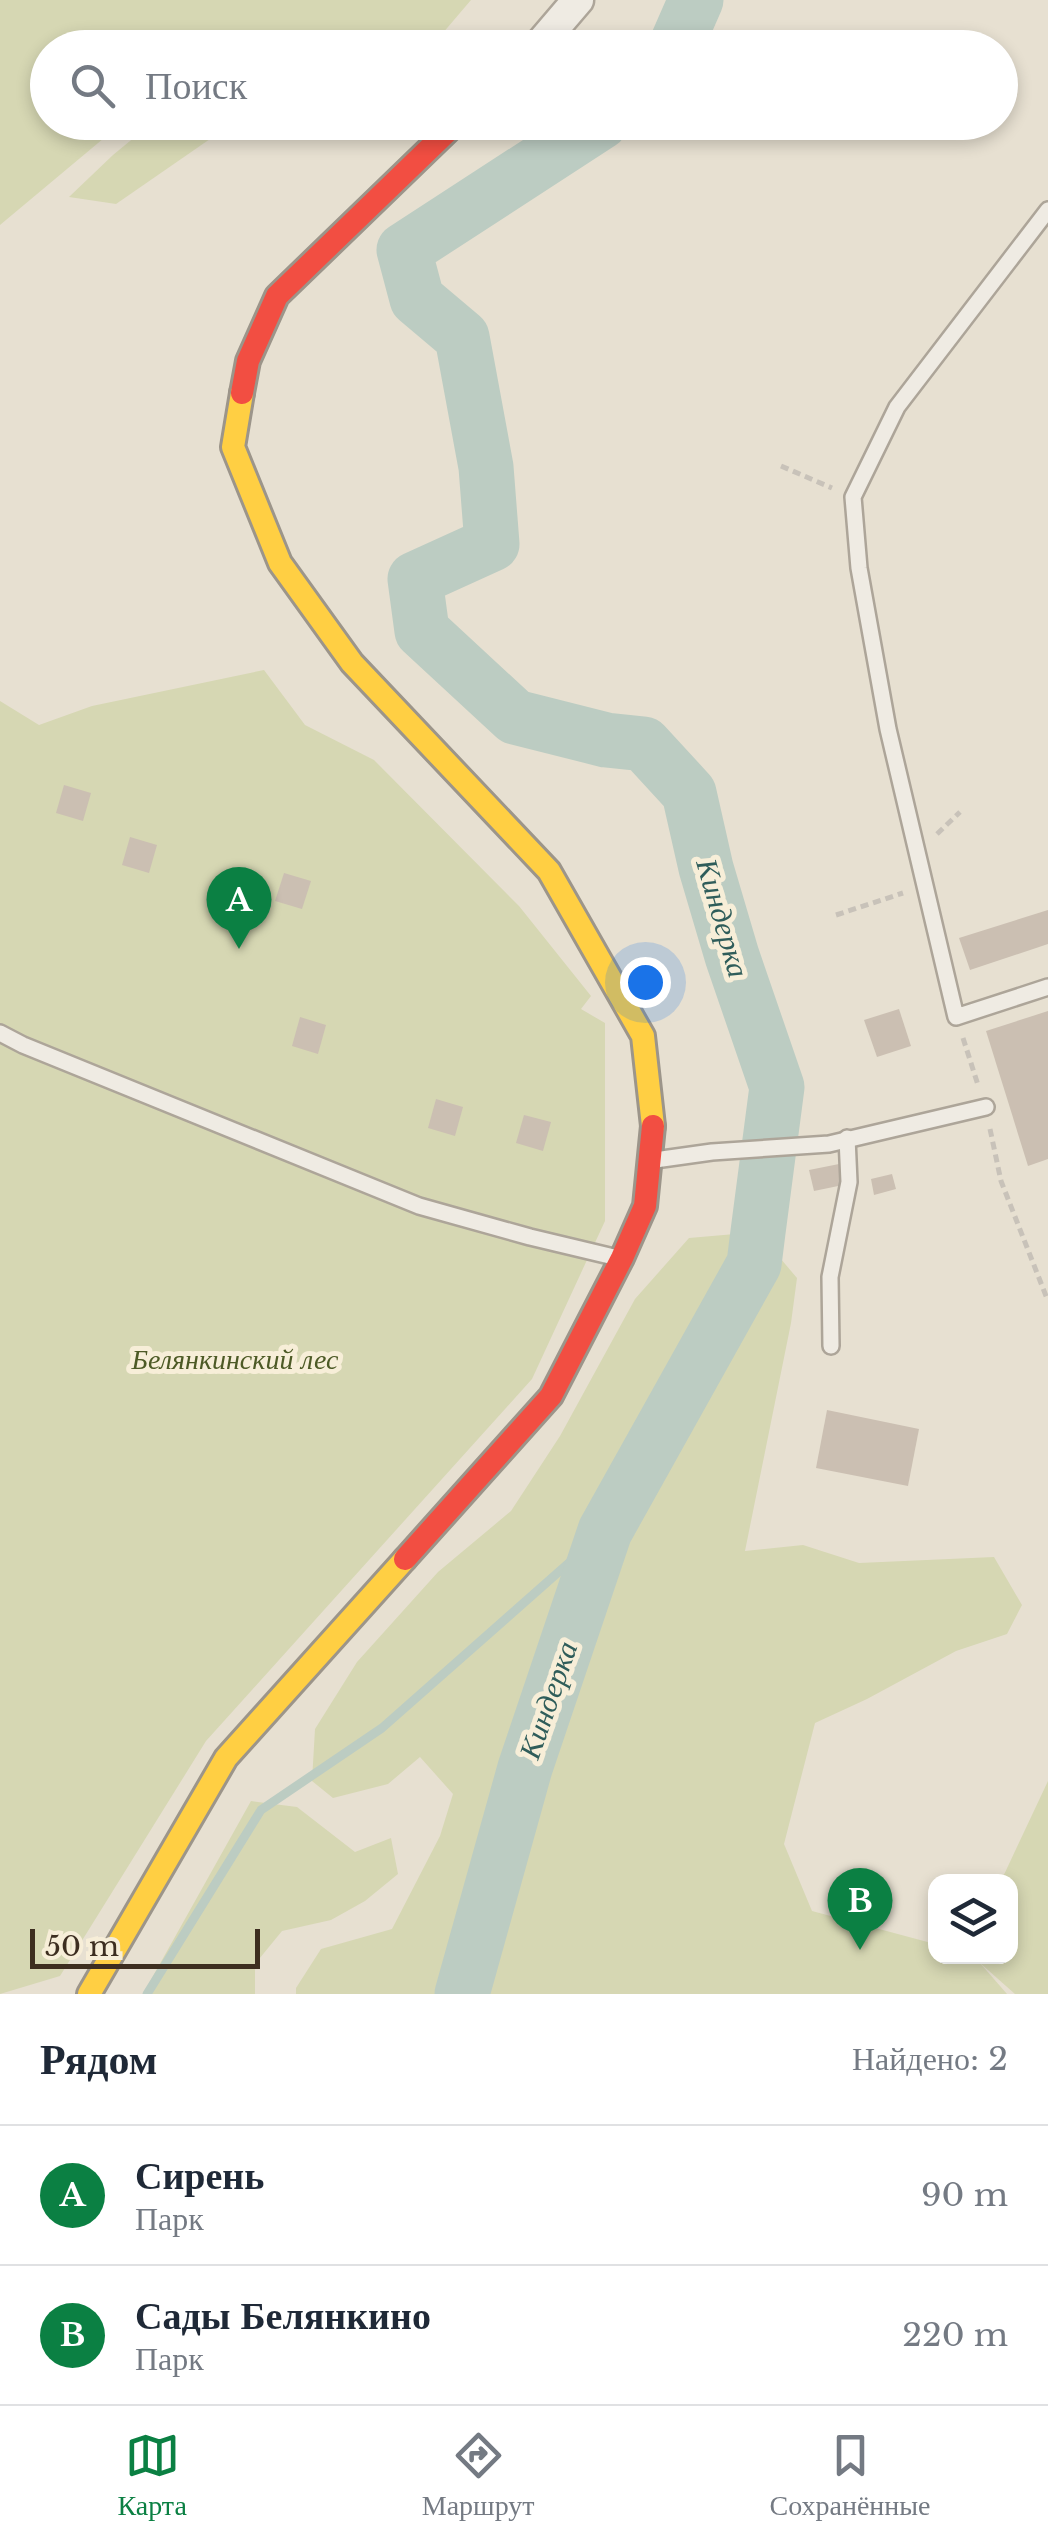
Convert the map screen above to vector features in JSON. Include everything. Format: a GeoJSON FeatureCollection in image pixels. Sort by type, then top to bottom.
{"type":"FeatureCollection","features":[{"type":"Feature","properties":{"kind":"street"},"geometry":{"type":"LineString","coordinates":[[553,30],[578,0]]}},
{"type":"Feature","properties":{"kind":"street"},"geometry":{"type":"LineString","coordinates":[[89,1994],[226,1758],[551,1396],[622,1258],[644,1206],[654,1131],[643,1036],[550,870],[352,663],[280,563],[233,447],[248,361],[277,296],[439,140]]}},
{"type":"Feature","properties":{"kind":"lane"},"geometry":{"type":"LineString","coordinates":[[1048,210],[897,407],[853,497],[859,568],[888,730],[956,1016],[1048,987]]}},
{"type":"Feature","properties":{"kind":"lane"},"geometry":{"type":"LineString","coordinates":[[0,1034],[419,1206],[622,1258]]}},
{"type":"Feature","properties":{"kind":"lane"},"geometry":{"type":"LineString","coordinates":[[650,1161],[712,1152],[830,1144],[986,1107]]}},
{"type":"Feature","properties":{"kind":"lane"},"geometry":{"type":"LineString","coordinates":[[831,1346],[830,1277],[850,1182],[847,1138]]}},
{"type":"Feature","properties":{"kind":"path"},"geometry":{"type":"LineString","coordinates":[[780,466],[853,497]]}},
{"type":"Feature","properties":{"kind":"path"},"geometry":{"type":"LineString","coordinates":[[836,914],[893,898],[924,884]]}},
{"type":"Feature","properties":{"kind":"path"},"geometry":{"type":"LineString","coordinates":[[956,1016],[986,1107],[1001,1181],[1048,1301]]}},
{"type":"Feature","properties":{"kind":"green space"},"geometry":{"type":"Polygon","coordinates":[[[0,0],[471,0],[445,30],[30,30],[30,140],[102,140],[0,225],[0,0]]]}},
{"type":"Feature","properties":{"kind":"green space"},"geometry":{"type":"Polygon","coordinates":[[[131,140],[209,140],[116,204],[69,197],[131,140]]]}},
{"type":"Feature","properties":{"kind":"green space","name":"Белянкинский лес"},"geometry":{"type":"Polygon","coordinates":[[[264,670],[305,725],[374,760],[519,906],[591,996],[581,1009],[605,1023],[605,1221],[532,1379],[206,1741],[60,1976],[0,1994],[0,701],[39,725],[92,706],[264,670]]]}},
{"type":"Feature","properties":{"kind":"green space"},"geometry":{"type":"Polygon","coordinates":[[[758,1232],[797,1278],[745,1551],[803,1545],[859,1563],[994,1557],[1022,1605],[1007,1634],[956,1651],[815,1723],[784,1844],[812,1911],[928,1942],[928,1964],[981,1964],[1007,1994],[296,1994],[321,1949],[392,1929],[440,1836],[453,1794],[420,1757],[388,1784],[333,1798],[312,1781],[315,1729],[357,1662],[438,1572],[511,1511],[560,1436],[635,1299],[689,1238],[758,1232]]]}},
{"type":"Feature","properties":{"kind":"green space"},"geometry":{"type":"Polygon","coordinates":[[[1048,1781],[1048,1994],[1015,1994],[981,1964],[1018,1964],[1018,1874],[1004,1874],[1048,1781]]]}},
{"type":"Feature","properties":{"kind":"green space"},"geometry":{"type":"Polygon","coordinates":[[[251,1801],[297,1807],[355,1852],[391,1838],[398,1874],[365,1901],[331,1920],[282,1931],[255,1964],[255,1994],[143,1994],[251,1801]]]}},
{"type":"Feature","properties":{"kind":"building"},"geometry":{"type":"Polygon","coordinates":[[[64,785],[91,793],[83,821],[56,813],[64,785]]]}},
{"type":"Feature","properties":{"kind":"building"},"geometry":{"type":"Polygon","coordinates":[[[130,837],[157,845],[149,873],[122,865],[130,837]]]}},
{"type":"Feature","properties":{"kind":"building"},"geometry":{"type":"Polygon","coordinates":[[[284,873],[311,881],[302,909],[275,901],[284,873]]]}},
{"type":"Feature","properties":{"kind":"building"},"geometry":{"type":"Polygon","coordinates":[[[1048,910],[1048,944],[970,970],[959,938],[1048,910]]]}},
{"type":"Feature","properties":{"kind":"building"},"geometry":{"type":"Polygon","coordinates":[[[899,1009],[911,1046],[877,1057],[864,1020],[899,1009]]]}},
{"type":"Feature","properties":{"kind":"building"},"geometry":{"type":"Polygon","coordinates":[[[1048,1011],[1048,1159],[1028,1166],[986,1031],[1048,1011]]]}},
{"type":"Feature","properties":{"kind":"building"},"geometry":{"type":"Polygon","coordinates":[[[300,1017],[326,1025],[318,1054],[292,1046],[300,1017]]]}},
{"type":"Feature","properties":{"kind":"building"},"geometry":{"type":"Polygon","coordinates":[[[436,1099],[463,1107],[455,1136],[428,1128],[436,1099]]]}},
{"type":"Feature","properties":{"kind":"building"},"geometry":{"type":"Polygon","coordinates":[[[524,1115],[551,1122],[543,1151],[516,1143],[524,1115]]]}},
{"type":"Feature","properties":{"kind":"building"},"geometry":{"type":"Polygon","coordinates":[[[839,1164],[843,1185],[814,1191],[809,1170],[839,1164]]]}},
{"type":"Feature","properties":{"kind":"building"},"geometry":{"type":"Polygon","coordinates":[[[892,1174],[896,1189],[874,1195],[871,1179],[892,1174]]]}},
{"type":"Feature","properties":{"kind":"building"},"geometry":{"type":"Polygon","coordinates":[[[827,1410],[919,1429],[908,1486],[816,1468],[827,1410]]]}},
{"type":"Feature","properties":{"kind":"waterway","name":"Киндерка"},"geometry":{"type":"LineString","coordinates":[[683,30],[696,0]]}},
{"type":"Feature","properties":{"kind":"waterway","name":"Киндерка"},"geometry":{"type":"LineString","coordinates":[[462,1994],[525,1768],[605,1531],[754,1264],[777,1087],[732,956],[689,793],[644,744],[606,740],[515,717],[422,631],[415,579],[492,544],[486,467],[462,337],[417,299],[404,250],[573,140]]}},
{"type":"Feature","properties":{"kind":"waterway"},"geometry":{"type":"LineString","coordinates":[[147,1994],[261,1810],[382,1728],[605,1531]]}},
{"type":"Feature","properties":{"kind":"traffic: slow"},"geometry":{"type":"LineString","coordinates":[[242,393],[233,447],[280,563],[352,663],[549,871],[643,1036],[653,1126]]}},
{"type":"Feature","properties":{"kind":"traffic: slow"},"geometry":{"type":"LineString","coordinates":[[89,1994],[226,1758],[405,1559]]}},
{"type":"Feature","properties":{"kind":"traffic: jam"},"geometry":{"type":"LineString","coordinates":[[242,393],[248,361],[277,296],[438,140]]}},
{"type":"Feature","properties":{"kind":"traffic: jam"},"geometry":{"type":"LineString","coordinates":[[405,1559],[551,1396],[645,1206],[653,1126]]}},
{"type":"Feature","properties":{"kind":"place","name":"Сирень"},"geometry":{"type":"Point","coordinates":[239,949]}},
{"type":"Feature","properties":{"kind":"place","name":"Сады Белянкино"},"geometry":{"type":"Point","coordinates":[860,1950]}}]}
